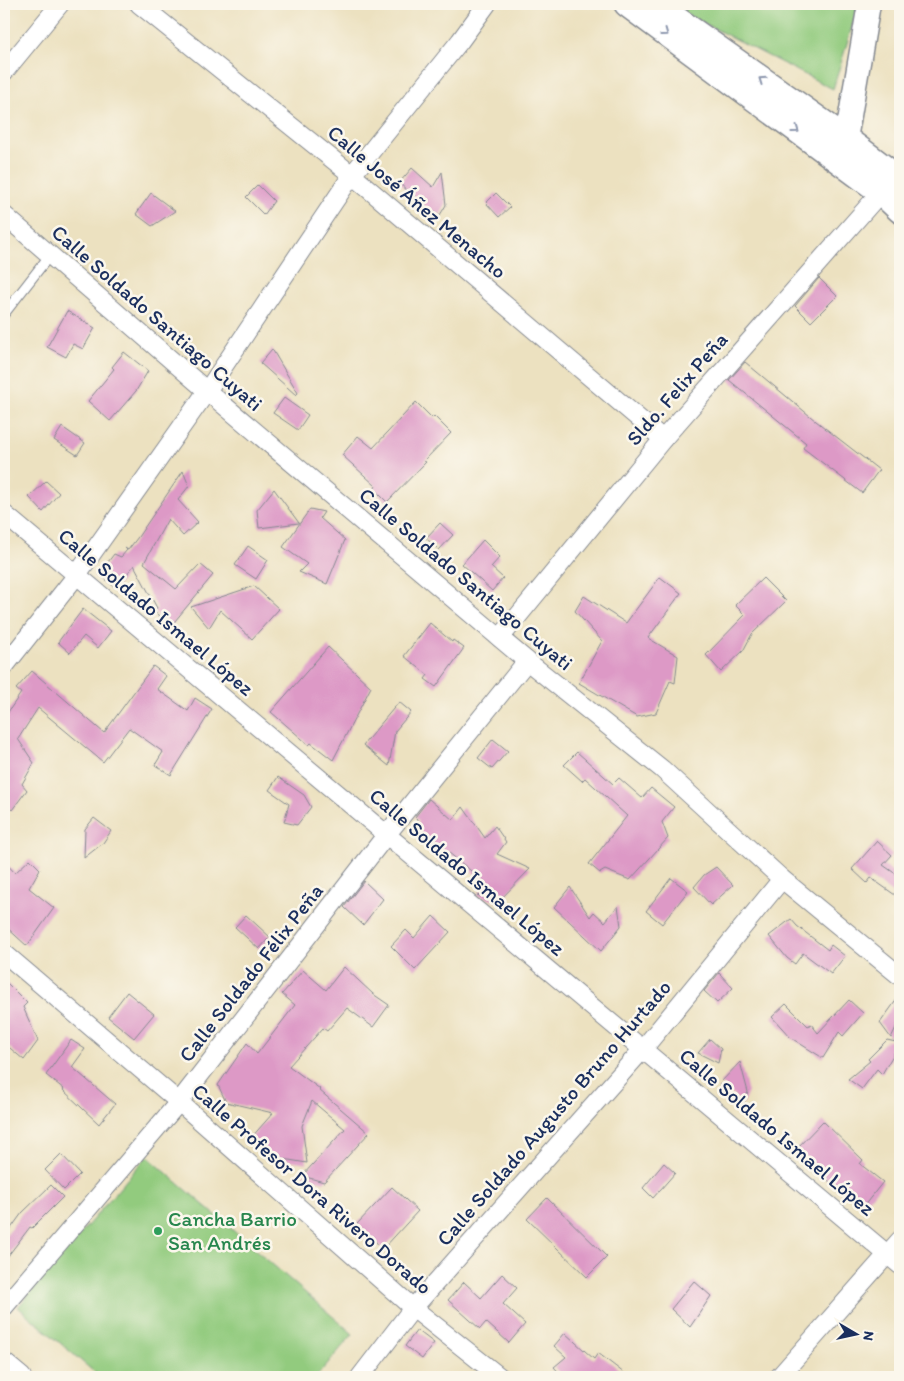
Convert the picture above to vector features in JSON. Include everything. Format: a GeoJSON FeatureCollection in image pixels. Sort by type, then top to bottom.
{"type":"FeatureCollection","features":[{"type":"Feature","properties":{"kind":"main road"},"geometry":{"type":"LineString","coordinates":[[627,4],[892,183],[900,210]]}},
{"type":"Feature","properties":{"kind":"main road"},"geometry":{"type":"LineString","coordinates":[[655,4],[839,148]]}},
{"type":"Feature","properties":{"kind":"street"},"geometry":{"type":"LineString","coordinates":[[4,72],[60,4]]}},
{"type":"Feature","properties":{"kind":"street","name":"Calle José Áñez Menacho"},"geometry":{"type":"LineString","coordinates":[[139,4],[352,175],[663,439]]}},
{"type":"Feature","properties":{"kind":"street"},"geometry":{"type":"LineString","coordinates":[[4,667],[76,576],[207,391],[352,175],[460,41],[487,4]]}},
{"type":"Feature","properties":{"kind":"street"},"geometry":{"type":"LineString","coordinates":[[839,148],[869,4]]}},
{"type":"Feature","properties":{"kind":"street","name":"Sldo. Felix Peña"},"geometry":{"type":"LineString","coordinates":[[500,638],[663,439],[892,183]]}},
{"type":"Feature","properties":{"kind":"street","name":"Calle Soldado Santiago Cuyati"},"geometry":{"type":"LineString","coordinates":[[4,215],[207,391],[526,661],[662,769],[782,879],[900,976]]}},
{"type":"Feature","properties":{"kind":"street","name":"Calle Soldado Ismael López"},"geometry":{"type":"LineString","coordinates":[[4,514],[894,1260]]}},
{"type":"Feature","properties":{"kind":"street","name":"Calle Soldado Félix Peña"},"geometry":{"type":"LineString","coordinates":[[4,1307],[179,1102],[526,661]]}},
{"type":"Feature","properties":{"kind":"street","name":"Calle Soldado Augusto Bruno Hurtado"},"geometry":{"type":"LineString","coordinates":[[360,1377],[413,1308],[643,1049],[782,879]]}},
{"type":"Feature","properties":{"kind":"street","name":"Calle Profesor Dora Rivero Dorado"},"geometry":{"type":"LineString","coordinates":[[4,953],[179,1102],[413,1308],[500,1377]]}},
{"type":"Feature","properties":{"kind":"street"},"geometry":{"type":"LineString","coordinates":[[779,1377],[894,1260],[900,1240]]}},
{"type":"Feature","properties":{"kind":"street"},"geometry":{"type":"LineString","coordinates":[[4,1362],[22,1377]]}},
{"type":"Feature","properties":{"kind":"lane"},"geometry":{"type":"LineString","coordinates":[[4,314],[50,256]]}},
{"type":"Feature","properties":{"kind":"green space"},"geometry":{"type":"Polygon","coordinates":[[[666,4],[859,4],[833,89],[666,4]]]}},
{"type":"Feature","properties":{"kind":"green space","name":"Cancha Barrio San Andrés"},"geometry":{"type":"Polygon","coordinates":[[[147,1156],[353,1334],[316,1377],[100,1377],[18,1307],[147,1156]]]}},
{"type":"Feature","properties":{"kind":"building"},"geometry":{"type":"Polygon","coordinates":[[[412,168],[433,187],[442,172],[446,205],[440,215],[426,207],[399,183],[412,168]]]}},
{"type":"Feature","properties":{"kind":"building"},"geometry":{"type":"Polygon","coordinates":[[[258,185],[274,201],[264,215],[246,197],[258,185]]]}},
{"type":"Feature","properties":{"kind":"building"},"geometry":{"type":"Polygon","coordinates":[[[151,193],[175,211],[152,226],[136,214],[151,193]]]}},
{"type":"Feature","properties":{"kind":"building"},"geometry":{"type":"Polygon","coordinates":[[[496,193],[510,207],[499,217],[486,203],[496,193]]]}},
{"type":"Feature","properties":{"kind":"building"},"geometry":{"type":"Polygon","coordinates":[[[819,278],[837,296],[811,322],[795,306],[819,278]]]}},
{"type":"Feature","properties":{"kind":"building"},"geometry":{"type":"Polygon","coordinates":[[[67,311],[95,328],[83,349],[73,344],[66,357],[47,347],[67,311]]]}},
{"type":"Feature","properties":{"kind":"building"},"geometry":{"type":"Polygon","coordinates":[[[272,349],[298,393],[296,395],[260,363],[272,349]]]}},
{"type":"Feature","properties":{"kind":"building"},"geometry":{"type":"Polygon","coordinates":[[[124,352],[148,371],[136,391],[110,421],[88,401],[114,369],[112,367],[124,352]]]}},
{"type":"Feature","properties":{"kind":"building"},"geometry":{"type":"Polygon","coordinates":[[[745,362],[879,470],[862,493],[803,448],[806,443],[729,380],[745,362]]]}},
{"type":"Feature","properties":{"kind":"building"},"geometry":{"type":"Polygon","coordinates":[[[284,398],[308,415],[298,430],[273,413],[284,398]]]}},
{"type":"Feature","properties":{"kind":"building"},"geometry":{"type":"Polygon","coordinates":[[[416,402],[451,433],[387,502],[374,489],[376,486],[342,455],[358,436],[373,448],[416,402]]]}},
{"type":"Feature","properties":{"kind":"building"},"geometry":{"type":"Polygon","coordinates":[[[62,427],[85,443],[77,455],[54,440],[62,427]]]}},
{"type":"Feature","properties":{"kind":"building"},"geometry":{"type":"Polygon","coordinates":[[[183,471],[189,486],[178,500],[198,522],[183,536],[168,519],[144,563],[176,589],[200,564],[213,575],[170,627],[154,611],[157,608],[134,565],[116,588],[99,574],[114,554],[121,557],[127,550],[125,548],[128,550],[183,471]]]}},
{"type":"Feature","properties":{"kind":"building"},"geometry":{"type":"Polygon","coordinates":[[[46,481],[59,493],[43,512],[29,497],[46,481]]]}},
{"type":"Feature","properties":{"kind":"building"},"geometry":{"type":"Polygon","coordinates":[[[274,489],[299,523],[259,528],[257,510],[274,489]]]}},
{"type":"Feature","properties":{"kind":"building"},"geometry":{"type":"Polygon","coordinates":[[[310,509],[324,512],[320,518],[345,540],[327,584],[299,572],[307,564],[283,547],[310,509]]]}},
{"type":"Feature","properties":{"kind":"building"},"geometry":{"type":"Polygon","coordinates":[[[440,523],[453,535],[439,550],[426,538],[440,523]]]}},
{"type":"Feature","properties":{"kind":"building"},"geometry":{"type":"Polygon","coordinates":[[[483,540],[500,557],[491,567],[503,578],[492,591],[462,564],[483,540]]]}},
{"type":"Feature","properties":{"kind":"building"},"geometry":{"type":"Polygon","coordinates":[[[248,546],[268,560],[256,579],[235,565],[248,546]]]}},
{"type":"Feature","properties":{"kind":"building"},"geometry":{"type":"Polygon","coordinates":[[[660,577],[681,593],[648,638],[678,656],[675,683],[670,681],[656,713],[637,717],[579,683],[602,641],[575,611],[584,596],[626,623],[660,577]]]}},
{"type":"Feature","properties":{"kind":"building"},"geometry":{"type":"Polygon","coordinates":[[[763,578],[786,601],[752,634],[743,651],[721,672],[706,655],[745,615],[735,605],[763,578]]]}},
{"type":"Feature","properties":{"kind":"building"},"geometry":{"type":"Polygon","coordinates":[[[254,586],[279,609],[252,639],[220,610],[209,628],[191,607],[254,586]]]}},
{"type":"Feature","properties":{"kind":"building"},"geometry":{"type":"Polygon","coordinates":[[[83,609],[111,631],[98,648],[84,636],[70,653],[58,642],[83,609]]]}},
{"type":"Feature","properties":{"kind":"building"},"geometry":{"type":"Polygon","coordinates":[[[430,623],[452,642],[453,640],[464,648],[436,687],[425,679],[428,675],[404,656],[430,623]]]}},
{"type":"Feature","properties":{"kind":"building"},"geometry":{"type":"Polygon","coordinates":[[[328,647],[371,687],[333,760],[311,743],[309,745],[271,712],[328,647]]]}},
{"type":"Feature","properties":{"kind":"building"},"geometry":{"type":"Polygon","coordinates":[[[153,666],[166,676],[157,689],[188,711],[195,698],[212,709],[171,775],[155,765],[163,752],[129,728],[103,762],[38,708],[18,739],[34,763],[22,784],[27,790],[12,810],[4,804],[4,718],[21,693],[16,689],[32,671],[104,733],[153,666]]]}},
{"type":"Feature","properties":{"kind":"building"},"geometry":{"type":"Polygon","coordinates":[[[399,702],[411,712],[395,731],[389,766],[363,745],[399,702]]]}},
{"type":"Feature","properties":{"kind":"building"},"geometry":{"type":"Polygon","coordinates":[[[493,739],[508,751],[492,769],[478,758],[493,739]]]}},
{"type":"Feature","properties":{"kind":"building"},"geometry":{"type":"Polygon","coordinates":[[[577,752],[613,784],[619,778],[642,798],[651,788],[674,807],[662,822],[668,838],[630,880],[605,870],[600,873],[589,864],[627,816],[585,778],[582,781],[564,765],[577,752]]]}},
{"type":"Feature","properties":{"kind":"building"},"geometry":{"type":"Polygon","coordinates":[[[278,777],[304,795],[311,807],[297,825],[284,822],[289,804],[269,790],[278,777]]]}},
{"type":"Feature","properties":{"kind":"building"},"geometry":{"type":"Polygon","coordinates":[[[429,799],[453,820],[463,807],[485,838],[495,826],[506,842],[497,854],[530,869],[498,902],[477,895],[487,884],[448,852],[415,830],[419,821],[415,817],[429,799]]]}},
{"type":"Feature","properties":{"kind":"building"},"geometry":{"type":"Polygon","coordinates":[[[94,818],[111,831],[103,843],[84,858],[85,829],[94,818]]]}},
{"type":"Feature","properties":{"kind":"building"},"geometry":{"type":"Polygon","coordinates":[[[877,841],[892,855],[883,865],[900,877],[900,887],[895,895],[871,878],[867,883],[852,869],[877,841]]]}},
{"type":"Feature","properties":{"kind":"building"},"geometry":{"type":"Polygon","coordinates":[[[30,859],[40,869],[29,888],[54,908],[27,946],[4,925],[4,861],[15,873],[30,859]]]}},
{"type":"Feature","properties":{"kind":"building"},"geometry":{"type":"Polygon","coordinates":[[[716,867],[733,885],[711,905],[694,887],[704,875],[716,867]]]}},
{"type":"Feature","properties":{"kind":"building"},"geometry":{"type":"Polygon","coordinates":[[[671,878],[688,891],[662,924],[646,911],[671,878]]]}},
{"type":"Feature","properties":{"kind":"building"},"geometry":{"type":"Polygon","coordinates":[[[364,881],[383,899],[363,925],[344,907],[364,881]]]}},
{"type":"Feature","properties":{"kind":"building"},"geometry":{"type":"Polygon","coordinates":[[[570,887],[590,917],[594,912],[605,922],[618,906],[621,926],[601,951],[554,907],[570,887]]]}},
{"type":"Feature","properties":{"kind":"building"},"geometry":{"type":"Polygon","coordinates":[[[246,915],[270,937],[259,949],[235,927],[246,915]]]}},
{"type":"Feature","properties":{"kind":"building"},"geometry":{"type":"Polygon","coordinates":[[[433,916],[450,932],[415,970],[391,946],[406,930],[414,938],[433,916]]]}},
{"type":"Feature","properties":{"kind":"building"},"geometry":{"type":"Polygon","coordinates":[[[791,919],[797,926],[828,950],[831,945],[845,956],[831,974],[803,953],[795,964],[787,958],[769,936],[791,919]]]}},
{"type":"Feature","properties":{"kind":"building"},"geometry":{"type":"Polygon","coordinates":[[[344,967],[373,994],[389,1005],[373,1027],[347,1008],[327,1031],[323,1028],[289,1066],[320,1089],[369,1133],[324,1182],[302,1176],[345,1129],[312,1101],[302,1126],[307,1163],[271,1157],[250,1139],[273,1113],[226,1102],[218,1085],[247,1043],[257,1054],[295,1005],[282,994],[303,970],[326,990],[344,967]]]}},
{"type":"Feature","properties":{"kind":"building"},"geometry":{"type":"Polygon","coordinates":[[[719,973],[733,988],[717,1003],[704,991],[719,973]]]}},
{"type":"Feature","properties":{"kind":"building"},"geometry":{"type":"Polygon","coordinates":[[[4,980],[27,1003],[23,1007],[38,1041],[24,1060],[4,1043],[4,980]]]}},
{"type":"Feature","properties":{"kind":"building"},"geometry":{"type":"Polygon","coordinates":[[[127,992],[154,1014],[134,1038],[108,1017],[127,992]]]}},
{"type":"Feature","properties":{"kind":"building"},"geometry":{"type":"Polygon","coordinates":[[[900,995],[900,1019],[891,1038],[880,1023],[900,995]]]}},
{"type":"Feature","properties":{"kind":"building"},"geometry":{"type":"Polygon","coordinates":[[[849,1000],[863,1013],[843,1036],[839,1032],[823,1058],[791,1038],[772,1017],[786,1004],[808,1026],[811,1024],[818,1033],[849,1000]]]}},
{"type":"Feature","properties":{"kind":"building"},"geometry":{"type":"Polygon","coordinates":[[[710,1039],[721,1049],[718,1063],[698,1053],[710,1039]]]}},
{"type":"Feature","properties":{"kind":"building"},"geometry":{"type":"Polygon","coordinates":[[[71,1040],[85,1049],[72,1067],[115,1104],[99,1124],[64,1089],[46,1075],[71,1040]]]}},
{"type":"Feature","properties":{"kind":"building"},"geometry":{"type":"Polygon","coordinates":[[[887,1040],[900,1043],[882,1074],[877,1069],[862,1089],[848,1079],[870,1061],[868,1059],[887,1040]]]}},
{"type":"Feature","properties":{"kind":"building"},"geometry":{"type":"Polygon","coordinates":[[[740,1062],[748,1092],[743,1104],[720,1083],[740,1062]]]}},
{"type":"Feature","properties":{"kind":"building"},"geometry":{"type":"Polygon","coordinates":[[[823,1121],[863,1160],[860,1164],[883,1182],[863,1207],[838,1186],[836,1188],[796,1149],[823,1121]]]}},
{"type":"Feature","properties":{"kind":"building"},"geometry":{"type":"Polygon","coordinates":[[[61,1154],[80,1174],[64,1190],[45,1170],[61,1154]]]}},
{"type":"Feature","properties":{"kind":"building"},"geometry":{"type":"Polygon","coordinates":[[[664,1163],[675,1173],[653,1198],[643,1188],[664,1163]]]}},
{"type":"Feature","properties":{"kind":"building"},"geometry":{"type":"Polygon","coordinates":[[[51,1185],[63,1197],[32,1228],[30,1227],[4,1261],[4,1238],[22,1213],[51,1185]]]}},
{"type":"Feature","properties":{"kind":"building"},"geometry":{"type":"Polygon","coordinates":[[[392,1187],[418,1211],[383,1249],[357,1224],[392,1187]]]}},
{"type":"Feature","properties":{"kind":"building"},"geometry":{"type":"Polygon","coordinates":[[[547,1198],[607,1257],[587,1277],[527,1219],[547,1198]]]}},
{"type":"Feature","properties":{"kind":"building"},"geometry":{"type":"Polygon","coordinates":[[[502,1274],[517,1288],[503,1304],[525,1324],[509,1343],[486,1322],[480,1329],[448,1300],[464,1282],[481,1298],[502,1274]]]}},
{"type":"Feature","properties":{"kind":"building"},"geometry":{"type":"Polygon","coordinates":[[[694,1281],[711,1296],[690,1327],[671,1309],[694,1281]]]}},
{"type":"Feature","properties":{"kind":"building"},"geometry":{"type":"Polygon","coordinates":[[[417,1330],[434,1343],[422,1359],[405,1346],[417,1330]]]}},
{"type":"Feature","properties":{"kind":"building"},"geometry":{"type":"Polygon","coordinates":[[[565,1333],[594,1359],[598,1353],[629,1377],[563,1377],[554,1367],[566,1357],[554,1346],[565,1333]]]}},
{"type":"Feature","properties":{"kind":"place","name":"Cancha Barrio San Andrés"},"geometry":{"type":"Point","coordinates":[158,1231]}}]}
